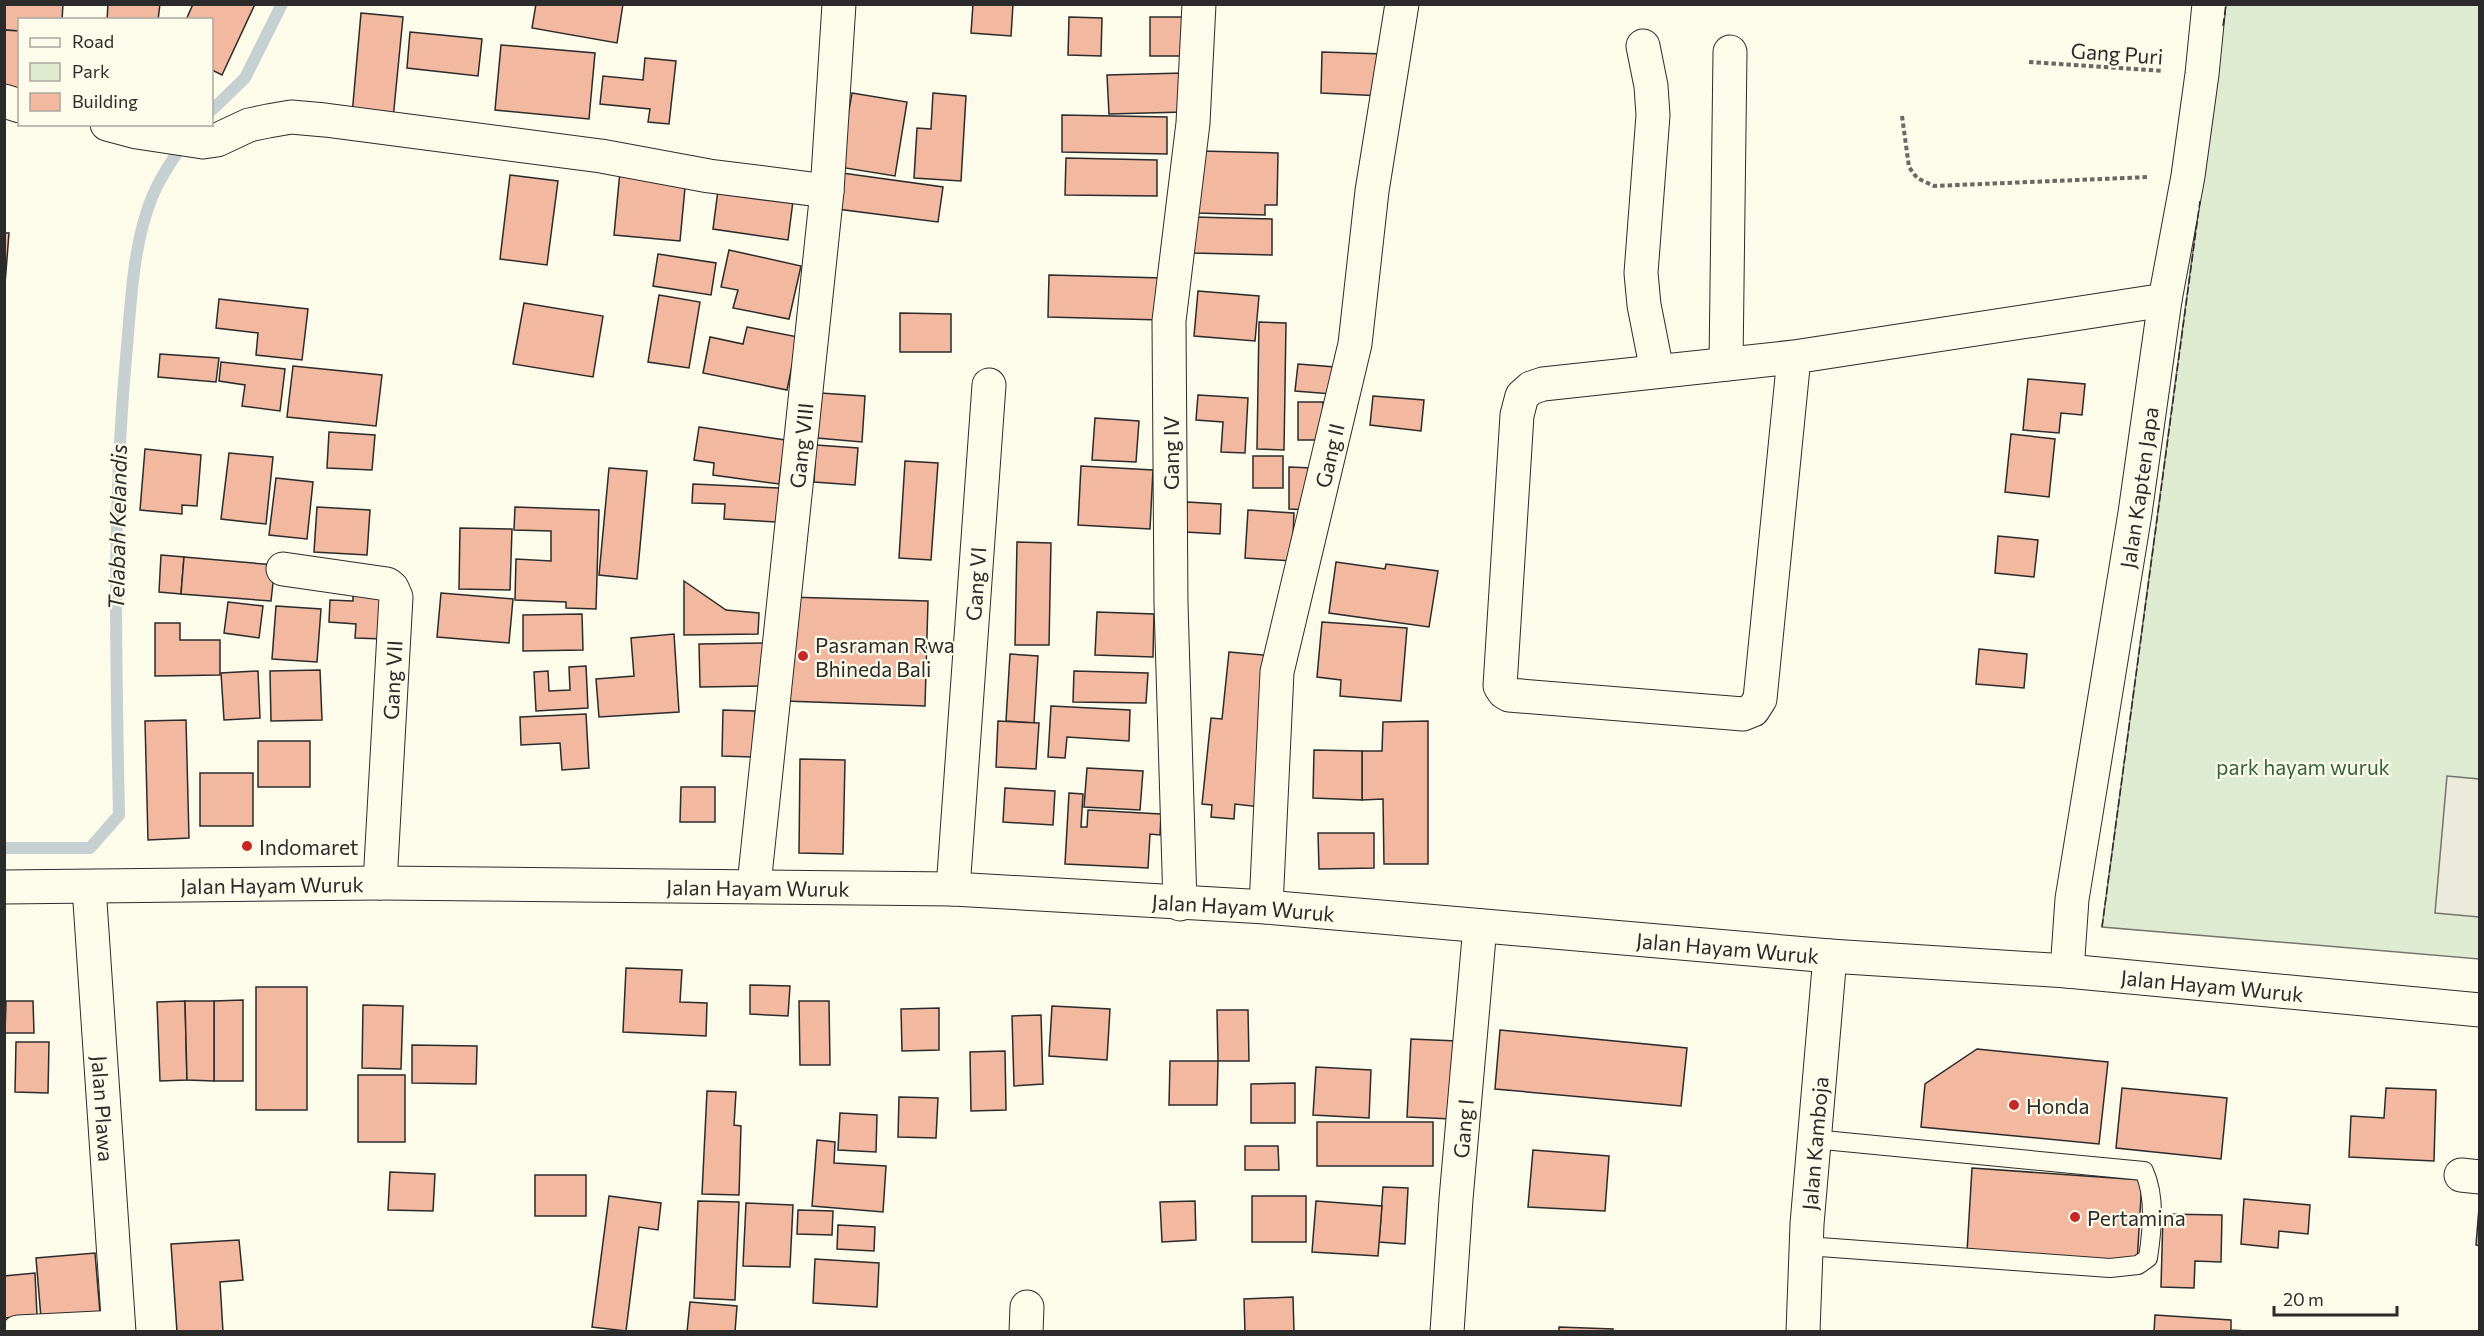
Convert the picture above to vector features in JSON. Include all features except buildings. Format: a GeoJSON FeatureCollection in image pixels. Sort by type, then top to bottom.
{"type":"FeatureCollection","features":[{"type":"Feature","properties":{"kind":"street","name":"Gang VIII"},"geometry":{"type":"LineString","coordinates":[[754,885],[827,191],[840,4]]}},
{"type":"Feature","properties":{"kind":"street","name":"Gang IV"},"geometry":{"type":"LineString","coordinates":[[1180,903],[1171,604],[1169,321],[1193,123],[1199,4]]}},
{"type":"Feature","properties":{"kind":"street","name":"Gang II"},"geometry":{"type":"LineString","coordinates":[[1266,907],[1277,672],[1355,344],[1372,191],[1402,4]]}},
{"type":"Feature","properties":{"kind":"street","name":"Jalan Kapten Japa"},"geometry":{"type":"LineString","coordinates":[[2067,970],[2072,899],[2135,513],[2166,300],[2188,176],[2209,4]]}},
{"type":"Feature","properties":{"kind":"street"},"geometry":{"type":"LineString","coordinates":[[1643,46],[1651,86],[1653,115],[1641,273],[1644,305],[1657,371]]}},
{"type":"Feature","properties":{"kind":"street"},"geometry":{"type":"LineString","coordinates":[[1726,364],[1730,52]]}},
{"type":"Feature","properties":{"kind":"street"},"geometry":{"type":"LineString","coordinates":[[114,126],[136,132],[184,139],[217,140],[249,125],[268,121],[291,117],[325,120],[601,156],[710,176],[827,191]]}},
{"type":"Feature","properties":{"kind":"street"},"geometry":{"type":"LineString","coordinates":[[1794,357],[1760,699],[1753,710],[1743,714],[1509,695],[1504,692],[1500,686],[1517,415],[1522,396],[1531,388],[1543,384],[1794,357],[2166,300]]}},
{"type":"Feature","properties":{"kind":"street","name":"Gang VI"},"geometry":{"type":"LineString","coordinates":[[953,889],[989,385]]}},
{"type":"Feature","properties":{"kind":"street","name":"Gang VII"},"geometry":{"type":"LineString","coordinates":[[284,569],[387,584],[392,588],[396,597],[381,883]]}},
{"type":"Feature","properties":{"kind":"street","name":"Jalan Hayam Wuruk"},"geometry":{"type":"LineString","coordinates":[[4,887],[381,883],[754,885],[953,889],[1266,907],[1830,956],[2067,970],[2480,1010]]}},
{"type":"Feature","properties":{"kind":"street","name":"Jalan Plawa"},"geometry":{"type":"LineString","coordinates":[[89,887],[119,1329]]}},
{"type":"Feature","properties":{"kind":"street","name":"Gang I"},"geometry":{"type":"LineString","coordinates":[[1447,1332],[1456,1199],[1480,926]]}},
{"type":"Feature","properties":{"kind":"street","name":"Jalan Kamboja"},"geometry":{"type":"LineString","coordinates":[[1803,1332],[1813,1139],[1830,956]]}},
{"type":"Feature","properties":{"kind":"street"},"geometry":{"type":"LineString","coordinates":[[18,1332],[119,1329]]}},
{"type":"Feature","properties":{"kind":"lane"},"geometry":{"type":"LineString","coordinates":[[1806,1246],[2110,1268],[2138,1265],[2148,1258],[2150,1246],[2152,1208],[2149,1180],[2144,1172],[1813,1139]]}},
{"type":"Feature","properties":{"kind":"path","name":"Gang Puri"},"geometry":{"type":"LineString","coordinates":[[2029,62],[2202,74]]}},
{"type":"Feature","properties":{"kind":"path"},"geometry":{"type":"LineString","coordinates":[[1902,116],[1909,167],[1917,178],[1934,186],[2160,177]]}},
{"type":"Feature","properties":{"kind":"green space","name":"park hayam wuruk"},"geometry":{"type":"Polygon","coordinates":[[[2226,5],[2479,5],[2479,959],[2102,927],[2226,5]]]}},
{"type":"Feature","properties":{"kind":"shaded area"},"geometry":{"type":"Polygon","coordinates":[[[2447,776],[2479,779],[2479,917],[2435,913],[2447,776]]]}},
{"type":"Feature","properties":{"kind":"waterway","name":"Telabah Kelandis"},"geometry":{"type":"LineString","coordinates":[[213,109],[245,78],[282,4]]}},
{"type":"Feature","properties":{"kind":"waterway","name":"Telabah Kelandis"},"geometry":{"type":"LineString","coordinates":[[4,848],[90,848],[119,815],[116,644],[117,529],[122,415],[133,276],[145,216],[156,187],[197,126]]}},
{"type":"Feature","properties":{"kind":"fence"},"geometry":{"type":"LineString","coordinates":[[2223,26],[2226,4]]}},
{"type":"Feature","properties":{"kind":"fence"},"geometry":{"type":"LineString","coordinates":[[2102,927],[2200,201]]}},
{"type":"Feature","properties":{"kind":"place","name":"Pasraman Rwa Bhineda Bali"},"geometry":{"type":"Point","coordinates":[803,656]}},
{"type":"Feature","properties":{"kind":"place","name":"Indomaret"},"geometry":{"type":"Point","coordinates":[247,846]}},
{"type":"Feature","properties":{"kind":"place","name":"Honda"},"geometry":{"type":"Point","coordinates":[2014,1105]}},
{"type":"Feature","properties":{"kind":"place","name":"Pertamina"},"geometry":{"type":"Point","coordinates":[2075,1217]}}]}
